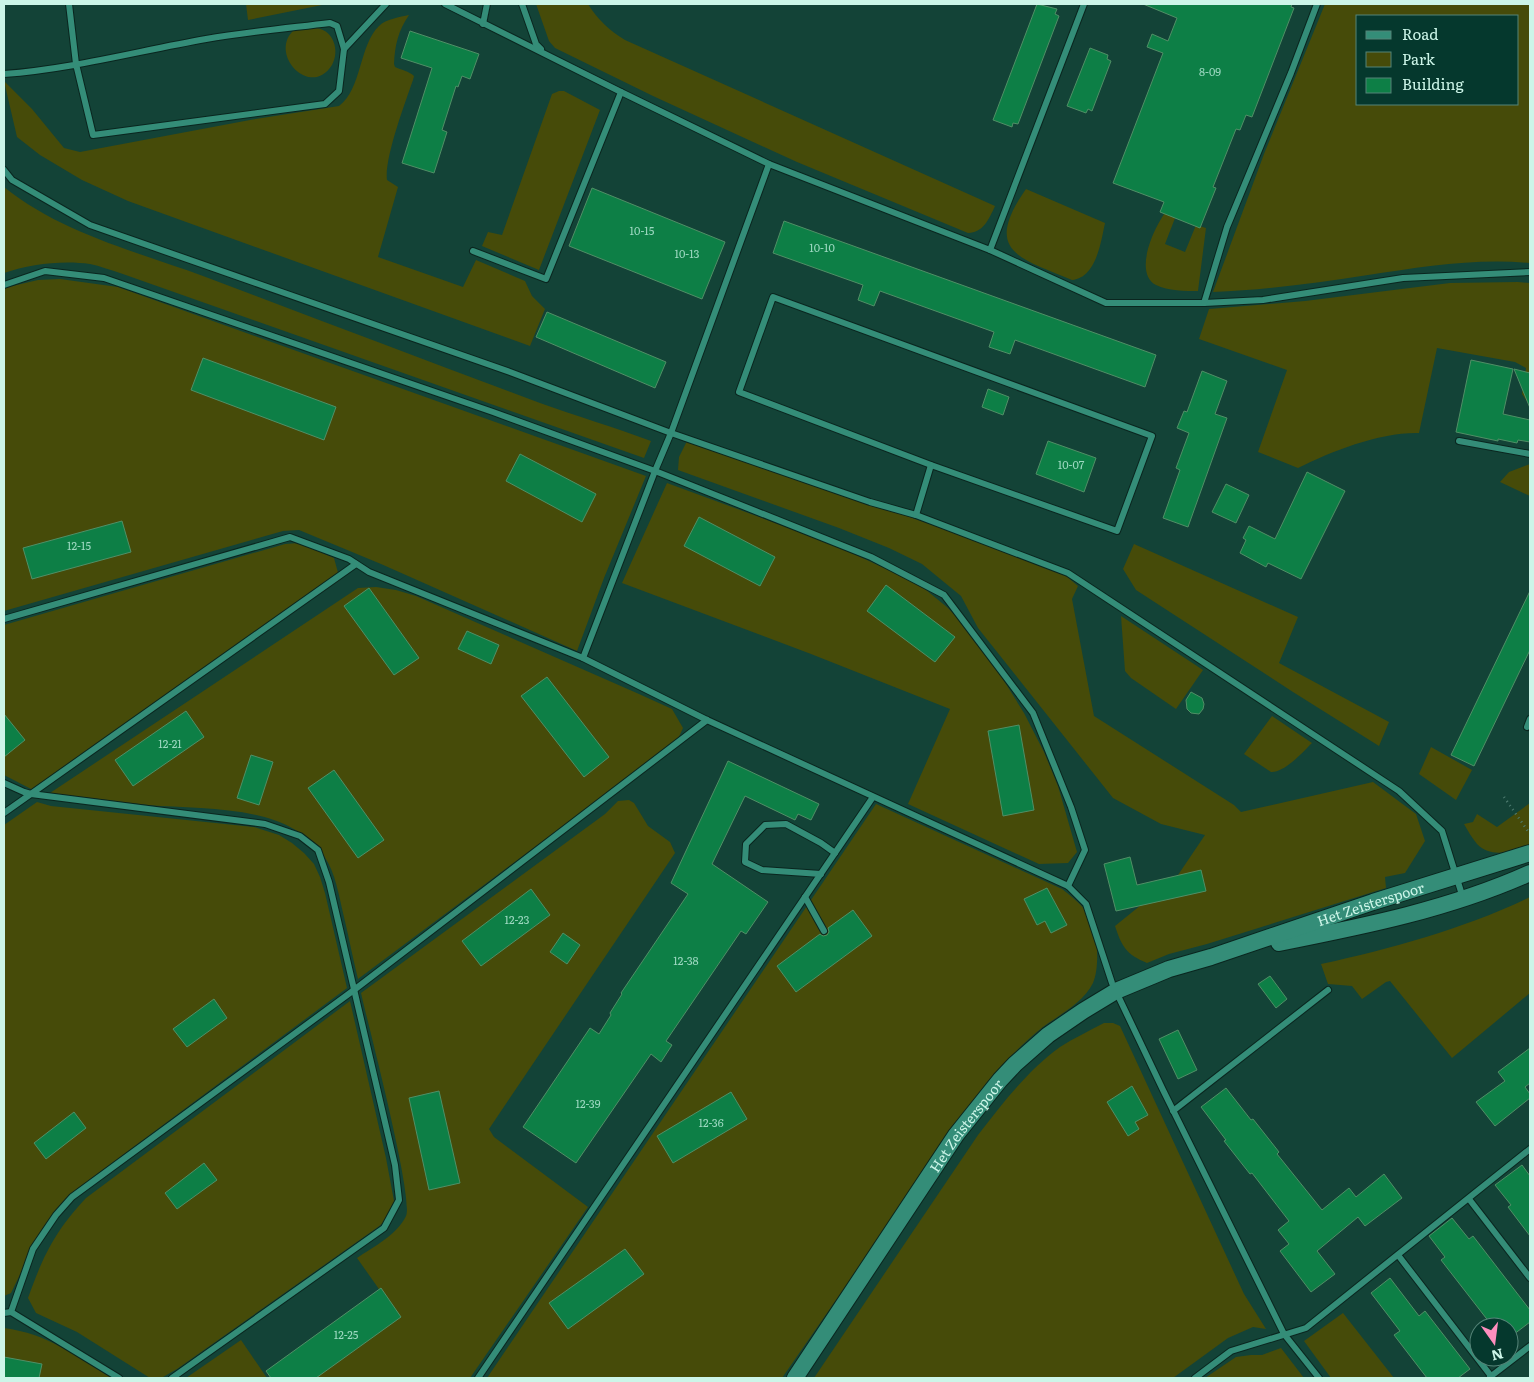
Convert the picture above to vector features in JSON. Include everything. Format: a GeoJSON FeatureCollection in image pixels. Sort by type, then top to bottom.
{"type":"FeatureCollection","features":[{"type":"Feature","properties":{"kind":"street","name":"Het Zeisterspoor"},"geometry":{"type":"LineString","coordinates":[[795,1378],[956,1135],[1015,1064],[1048,1035],[1116,991],[1169,969],[1211,957],[1373,902],[1530,854]]}},
{"type":"Feature","properties":{"kind":"street","name":"Het Zeisterspoor"},"geometry":{"type":"LineString","coordinates":[[1211,957],[1377,923],[1464,899],[1530,873]]}},
{"type":"Feature","properties":{"kind":"lane"},"geometry":{"type":"LineString","coordinates":[[4,74],[44,71],[76,64],[207,39],[330,23],[336,26],[344,49],[339,91],[325,104],[93,135],[76,64],[69,4]]}},
{"type":"Feature","properties":{"kind":"lane"},"geometry":{"type":"LineString","coordinates":[[344,49],[386,4]]}},
{"type":"Feature","properties":{"kind":"lane"},"geometry":{"type":"LineString","coordinates":[[446,4],[769,164],[990,250],[1106,303],[1204,303],[1264,300],[1403,278],[1530,272]]}},
{"type":"Feature","properties":{"kind":"lane"},"geometry":{"type":"LineString","coordinates":[[483,24],[487,4]]}},
{"type":"Feature","properties":{"kind":"lane"},"geometry":{"type":"LineString","coordinates":[[522,4],[536,44],[548,55]]}},
{"type":"Feature","properties":{"kind":"lane"},"geometry":{"type":"LineString","coordinates":[[990,250],[1084,4]]}},
{"type":"Feature","properties":{"kind":"lane"},"geometry":{"type":"LineString","coordinates":[[1204,303],[1227,227],[1291,73],[1317,4]]}},
{"type":"Feature","properties":{"kind":"lane"},"geometry":{"type":"LineString","coordinates":[[472,251],[546,280],[621,92]]}},
{"type":"Feature","properties":{"kind":"lane"},"geometry":{"type":"LineString","coordinates":[[583,658],[655,471],[672,433],[769,164]]}},
{"type":"Feature","properties":{"kind":"lane"},"geometry":{"type":"LineString","coordinates":[[4,170],[12,180],[90,225],[510,372],[672,433],[870,502],[916,515],[1068,574],[1399,791],[1442,831],[1464,899]]}},
{"type":"Feature","properties":{"kind":"lane"},"geometry":{"type":"LineString","coordinates":[[4,285],[45,271],[104,278],[493,412],[655,471],[870,558],[944,595],[1033,713],[1071,807],[1085,850],[1068,886]]}},
{"type":"Feature","properties":{"kind":"lane"},"geometry":{"type":"LineString","coordinates":[[773,297],[1152,436],[1117,531],[931,465],[739,392],[773,297]]}},
{"type":"Feature","properties":{"kind":"lane"},"geometry":{"type":"LineString","coordinates":[[1459,441],[1530,454]]}},
{"type":"Feature","properties":{"kind":"lane"},"geometry":{"type":"LineString","coordinates":[[916,515],[931,465]]}},
{"type":"Feature","properties":{"kind":"lane"},"geometry":{"type":"LineString","coordinates":[[4,619],[290,537],[356,564],[369,572],[583,658],[707,720],[1068,886],[1086,904],[1112,983],[1173,1111],[1284,1334],[1319,1378]]}},
{"type":"Feature","properties":{"kind":"lane"},"geometry":{"type":"LineString","coordinates":[[4,813],[356,564]]}},
{"type":"Feature","properties":{"kind":"lane"},"geometry":{"type":"LineString","coordinates":[[1527,727],[1530,719]]}},
{"type":"Feature","properties":{"kind":"lane"},"geometry":{"type":"LineString","coordinates":[[11,1312],[33,1249],[56,1215],[72,1197],[354,990],[707,720]]}},
{"type":"Feature","properties":{"kind":"lane"},"geometry":{"type":"LineString","coordinates":[[4,782],[31,794],[266,824],[300,836],[318,850],[329,882],[395,1165],[399,1200],[384,1228],[172,1378]]}},
{"type":"Feature","properties":{"kind":"lane"},"geometry":{"type":"LineString","coordinates":[[478,1378],[873,797]]}},
{"type":"Feature","properties":{"kind":"lane"},"geometry":{"type":"LineString","coordinates":[[821,874],[762,870],[745,862],[746,844],[765,825],[786,824],[835,852]]}},
{"type":"Feature","properties":{"kind":"lane"},"geometry":{"type":"LineString","coordinates":[[805,897],[824,931]]}},
{"type":"Feature","properties":{"kind":"lane"},"geometry":{"type":"LineString","coordinates":[[1173,1111],[1328,990]]}},
{"type":"Feature","properties":{"kind":"lane"},"geometry":{"type":"LineString","coordinates":[[1194,1378],[1231,1351],[1306,1328],[1530,1149]]}},
{"type":"Feature","properties":{"kind":"lane"},"geometry":{"type":"LineString","coordinates":[[1469,1199],[1530,1278]]}},
{"type":"Feature","properties":{"kind":"lane"},"geometry":{"type":"LineString","coordinates":[[1398,1254],[1490,1377],[1530,1346]]}},
{"type":"Feature","properties":{"kind":"lane"},"geometry":{"type":"LineString","coordinates":[[4,1313],[11,1312],[119,1378]]}},
{"type":"Feature","properties":{"kind":"path"},"geometry":{"type":"LineString","coordinates":[[1504,797],[1530,834]]}},
{"type":"Feature","properties":{"kind":"green space"},"geometry":{"type":"Polygon","coordinates":[[[246,4],[327,4],[248,20],[246,4]]]}},
{"type":"Feature","properties":{"kind":"green space"},"geometry":{"type":"Polygon","coordinates":[[[536,4],[588,4],[604,24],[625,40],[995,206],[982,228],[968,233],[797,162],[653,96],[555,48],[549,41],[536,4]]]}},
{"type":"Feature","properties":{"kind":"green space"},"geometry":{"type":"Polygon","coordinates":[[[1325,4],[1530,4],[1530,263],[1469,262],[1290,286],[1213,292],[1264,154],[1325,4]]]}},
{"type":"Feature","properties":{"kind":"green space"},"geometry":{"type":"Polygon","coordinates":[[[409,15],[398,38],[394,64],[395,67],[414,76],[389,159],[387,180],[398,187],[378,257],[463,287],[476,260],[525,281],[532,296],[545,309],[530,346],[128,201],[82,180],[40,155],[17,137],[4,81],[32,109],[64,148],[80,152],[250,120],[339,106],[352,89],[372,34],[385,22],[409,15]]]}},
{"type":"Feature","properties":{"kind":"green space"},"geometry":{"type":"Polygon","coordinates":[[[298,27],[323,30],[328,33],[334,42],[334,60],[323,75],[312,77],[302,75],[294,68],[288,58],[286,47],[289,36],[298,27]]]}},
{"type":"Feature","properties":{"kind":"green space"},"geometry":{"type":"Polygon","coordinates":[[[564,91],[600,110],[539,270],[482,246],[488,232],[502,235],[552,94],[564,91]]]}},
{"type":"Feature","properties":{"kind":"green space"},"geometry":{"type":"Polygon","coordinates":[[[4,187],[50,217],[99,239],[203,276],[540,403],[651,441],[644,458],[94,265],[69,262],[25,267],[4,273],[4,187]]]}},
{"type":"Feature","properties":{"kind":"green space"},"geometry":{"type":"Polygon","coordinates":[[[1026,189],[1105,223],[1096,258],[1087,273],[1080,278],[1072,280],[1023,258],[1013,250],[1008,240],[1007,227],[1013,210],[1026,189]]]}},
{"type":"Feature","properties":{"kind":"green space"},"geometry":{"type":"Polygon","coordinates":[[[1168,209],[1177,213],[1165,244],[1185,252],[1196,225],[1206,228],[1198,291],[1166,288],[1156,285],[1149,279],[1146,270],[1148,247],[1168,209]]]}},
{"type":"Feature","properties":{"kind":"green space"},"geometry":{"type":"Polygon","coordinates":[[[60,279],[118,287],[646,476],[604,578],[577,651],[381,564],[299,530],[283,531],[4,611],[4,288],[38,280],[60,279]]]}},
{"type":"Feature","properties":{"kind":"green space"},"geometry":{"type":"Polygon","coordinates":[[[1450,283],[1530,283],[1530,406],[1522,394],[1526,368],[1515,362],[1437,348],[1419,433],[1373,439],[1326,455],[1298,468],[1258,452],[1287,370],[1199,339],[1209,309],[1305,301],[1450,283]]]}},
{"type":"Feature","properties":{"kind":"green space"},"geometry":{"type":"Polygon","coordinates":[[[688,439],[1043,564],[1066,576],[1078,586],[1072,599],[1094,716],[1234,805],[1241,812],[1373,782],[1416,814],[1425,841],[1405,873],[1385,877],[1386,888],[1169,954],[1147,963],[1140,960],[1126,949],[1115,926],[1178,875],[1205,835],[1161,824],[1113,798],[978,628],[961,596],[922,564],[889,548],[839,528],[678,470],[679,457],[688,439]]]}},
{"type":"Feature","properties":{"kind":"green space"},"geometry":{"type":"Polygon","coordinates":[[[1530,464],[1530,496],[1500,482],[1509,472],[1530,464]]]}},
{"type":"Feature","properties":{"kind":"green space"},"geometry":{"type":"Polygon","coordinates":[[[667,483],[835,545],[920,585],[948,608],[973,634],[991,660],[1024,713],[1044,752],[1058,786],[1077,852],[1068,863],[1039,864],[908,804],[950,709],[622,583],[667,483]]]}},
{"type":"Feature","properties":{"kind":"green space"},"geometry":{"type":"Polygon","coordinates":[[[299,543],[334,558],[340,580],[33,790],[4,775],[4,625],[285,544],[299,543]]]}},
{"type":"Feature","properties":{"kind":"green space"},"geometry":{"type":"Polygon","coordinates":[[[1134,544],[1298,617],[1279,663],[1389,722],[1379,746],[1136,590],[1123,569],[1134,544]]]}},
{"type":"Feature","properties":{"kind":"green space"},"geometry":{"type":"Polygon","coordinates":[[[376,587],[416,596],[672,709],[683,728],[677,741],[358,979],[339,893],[328,863],[308,839],[289,826],[244,812],[148,805],[50,793],[358,588],[376,587]]]}},
{"type":"Feature","properties":{"kind":"green space"},"geometry":{"type":"Polygon","coordinates":[[[1121,616],[1203,670],[1176,709],[1131,678],[1125,671],[1121,616]]]}},
{"type":"Feature","properties":{"kind":"green space"},"geometry":{"type":"Polygon","coordinates":[[[1272,716],[1312,743],[1287,766],[1271,772],[1244,754],[1272,716]]]}},
{"type":"Feature","properties":{"kind":"green space"},"geometry":{"type":"Polygon","coordinates":[[[1431,747],[1472,770],[1456,800],[1419,774],[1431,747]]]}},
{"type":"Feature","properties":{"kind":"green space"},"geometry":{"type":"Polygon","coordinates":[[[629,800],[634,803],[648,826],[670,842],[675,853],[489,1129],[494,1137],[588,1207],[470,1378],[311,1378],[398,1316],[357,1258],[397,1229],[406,1216],[407,1203],[397,1146],[361,993],[605,814],[618,801],[629,800]]]}},
{"type":"Feature","properties":{"kind":"green space"},"geometry":{"type":"Polygon","coordinates":[[[37,802],[51,806],[254,827],[279,835],[304,853],[314,864],[320,877],[347,988],[77,1189],[64,1202],[29,1256],[11,1293],[4,1296],[4,825],[37,802]]]}},
{"type":"Feature","properties":{"kind":"green space"},"geometry":{"type":"Polygon","coordinates":[[[1530,803],[1530,846],[1496,853],[1483,849],[1477,844],[1464,824],[1473,822],[1477,814],[1497,827],[1530,803]]]}},
{"type":"Feature","properties":{"kind":"green space"},"geometry":{"type":"Polygon","coordinates":[[[876,804],[1062,889],[1073,898],[1084,908],[1089,916],[1096,940],[1097,968],[1093,983],[1088,991],[1076,1004],[1031,1037],[987,1082],[782,1378],[487,1378],[876,804]]]}},
{"type":"Feature","properties":{"kind":"green space"},"geometry":{"type":"Polygon","coordinates":[[[1530,897],[1530,993],[1452,1058],[1390,981],[1362,999],[1352,986],[1328,984],[1321,964],[1375,951],[1453,928],[1530,897]]]}},
{"type":"Feature","properties":{"kind":"green space"},"geometry":{"type":"Polygon","coordinates":[[[350,1001],[386,1158],[394,1201],[394,1211],[391,1216],[177,1369],[163,1377],[150,1378],[77,1332],[36,1313],[28,1298],[39,1269],[58,1233],[86,1198],[350,1001]]]}},
{"type":"Feature","properties":{"kind":"green space"},"geometry":{"type":"Polygon","coordinates":[[[1104,1023],[1113,1023],[1120,1026],[1244,1294],[1266,1329],[1253,1327],[1228,1338],[1173,1378],[814,1378],[978,1135],[1006,1100],[1048,1056],[1065,1044],[1104,1023]]]}},
{"type":"Feature","properties":{"kind":"green space"},"geometry":{"type":"Polygon","coordinates":[[[1343,1313],[1394,1378],[1331,1378],[1304,1341],[1343,1313]]]}},
{"type":"Feature","properties":{"kind":"green space"},"geometry":{"type":"Polygon","coordinates":[[[4,1328],[48,1340],[112,1378],[4,1378],[4,1328]]]}},
{"type":"Feature","properties":{"kind":"green space"},"geometry":{"type":"Polygon","coordinates":[[[241,1340],[267,1378],[186,1378],[241,1340]]]}},
{"type":"Feature","properties":{"kind":"green space"},"geometry":{"type":"Polygon","coordinates":[[[1281,1348],[1304,1378],[1205,1378],[1236,1357],[1262,1355],[1281,1348]]]}},
{"type":"Feature","properties":{"kind":"building"},"geometry":{"type":"Polygon","coordinates":[[[1037,4],[1057,9],[1055,14],[1059,16],[1018,124],[1013,123],[1012,127],[993,120],[1037,4]]]}},
{"type":"Feature","properties":{"kind":"building"},"geometry":{"type":"Polygon","coordinates":[[[1143,4],[1292,4],[1291,7],[1294,8],[1252,117],[1246,115],[1240,130],[1236,129],[1213,187],[1216,188],[1200,228],[1160,212],[1164,202],[1113,183],[1163,53],[1147,47],[1152,34],[1168,41],[1177,18],[1143,4]]]}},
{"type":"Feature","properties":{"kind":"building"},"geometry":{"type":"Polygon","coordinates":[[[410,31],[479,54],[470,79],[462,76],[458,87],[456,86],[442,130],[447,132],[434,173],[402,163],[432,68],[401,58],[410,31]]]}},
{"type":"Feature","properties":{"kind":"building"},"geometry":{"type":"Polygon","coordinates":[[[1090,48],[1108,55],[1107,59],[1111,61],[1092,111],[1088,109],[1086,113],[1067,106],[1090,48]]]}},
{"type":"Feature","properties":{"kind":"building"},"geometry":{"type":"Polygon","coordinates":[[[592,188],[725,242],[702,299],[569,246],[592,188]]]}},
{"type":"Feature","properties":{"kind":"building"},"geometry":{"type":"Polygon","coordinates":[[[784,221],[1156,355],[1145,387],[1015,340],[1010,354],[989,347],[994,332],[880,291],[874,306],[858,300],[863,285],[773,253],[784,221]]]}},
{"type":"Feature","properties":{"kind":"building"},"geometry":{"type":"Polygon","coordinates":[[[547,312],[666,362],[655,388],[536,337],[547,312]]]}},
{"type":"Feature","properties":{"kind":"building"},"geometry":{"type":"Polygon","coordinates":[[[203,358],[336,407],[324,440],[191,390],[203,358]]]}},
{"type":"Feature","properties":{"kind":"building"},"geometry":{"type":"Polygon","coordinates":[[[1471,360],[1513,369],[1503,414],[1530,420],[1530,442],[1518,440],[1517,443],[1498,439],[1498,441],[1456,432],[1471,360]]]}},
{"type":"Feature","properties":{"kind":"building"},"geometry":{"type":"Polygon","coordinates":[[[1514,369],[1530,373],[1530,408],[1514,369]]]}},
{"type":"Feature","properties":{"kind":"building"},"geometry":{"type":"Polygon","coordinates":[[[1202,371],[1227,381],[1215,414],[1227,418],[1188,527],[1163,518],[1180,470],[1176,468],[1189,433],[1177,428],[1184,411],[1187,412],[1202,371]]]}},
{"type":"Feature","properties":{"kind":"building"},"geometry":{"type":"Polygon","coordinates":[[[988,389],[1009,397],[1003,415],[982,407],[988,389]]]}},
{"type":"Feature","properties":{"kind":"building"},"geometry":{"type":"Polygon","coordinates":[[[1048,441],[1096,458],[1084,492],[1036,474],[1048,441]]]}},
{"type":"Feature","properties":{"kind":"building"},"geometry":{"type":"Polygon","coordinates":[[[520,454],[596,494],[582,522],[506,481],[520,454]]]}},
{"type":"Feature","properties":{"kind":"building"},"geometry":{"type":"Polygon","coordinates":[[[1307,472],[1345,491],[1301,579],[1268,563],[1266,567],[1240,553],[1246,540],[1243,538],[1249,526],[1275,539],[1307,472]]]}},
{"type":"Feature","properties":{"kind":"building"},"geometry":{"type":"Polygon","coordinates":[[[1226,484],[1249,495],[1236,523],[1212,512],[1226,484]]]}},
{"type":"Feature","properties":{"kind":"building"},"geometry":{"type":"Polygon","coordinates":[[[699,517],[775,557],[760,586],[684,546],[699,517]]]}},
{"type":"Feature","properties":{"kind":"building"},"geometry":{"type":"Polygon","coordinates":[[[122,521],[131,552],[32,579],[23,548],[122,521]]]}},
{"type":"Feature","properties":{"kind":"building"},"geometry":{"type":"Polygon","coordinates":[[[886,585],[955,637],[935,662],[867,611],[886,585]]]}},
{"type":"Feature","properties":{"kind":"building"},"geometry":{"type":"Polygon","coordinates":[[[369,588],[419,658],[394,675],[344,606],[369,588]]]}},
{"type":"Feature","properties":{"kind":"building"},"geometry":{"type":"Polygon","coordinates":[[[1530,591],[1530,650],[1474,766],[1451,755],[1530,591]]]}},
{"type":"Feature","properties":{"kind":"building"},"geometry":{"type":"Polygon","coordinates":[[[467,631],[499,645],[491,664],[458,649],[467,631]]]}},
{"type":"Feature","properties":{"kind":"building"},"geometry":{"type":"Polygon","coordinates":[[[547,677],[609,757],[584,777],[521,696],[547,677]]]}},
{"type":"Feature","properties":{"kind":"building"},"geometry":{"type":"Polygon","coordinates":[[[1191,692],[1202,698],[1204,704],[1199,714],[1191,713],[1187,709],[1186,700],[1191,692]]]}},
{"type":"Feature","properties":{"kind":"building"},"geometry":{"type":"Polygon","coordinates":[[[186,711],[204,737],[133,786],[115,760],[186,711]]]}},
{"type":"Feature","properties":{"kind":"building"},"geometry":{"type":"Polygon","coordinates":[[[4,714],[25,740],[4,757],[4,714]]]}},
{"type":"Feature","properties":{"kind":"building"},"geometry":{"type":"Polygon","coordinates":[[[1019,725],[1034,810],[1003,816],[988,731],[1019,725]]]}},
{"type":"Feature","properties":{"kind":"building"},"geometry":{"type":"Polygon","coordinates":[[[251,755],[273,762],[259,805],[237,798],[251,755]]]}},
{"type":"Feature","properties":{"kind":"building"},"geometry":{"type":"Polygon","coordinates":[[[728,761],[819,804],[811,820],[798,814],[795,820],[745,796],[712,864],[768,902],[746,934],[741,931],[666,1041],[672,1045],[661,1062],[651,1054],[576,1163],[523,1127],[590,1028],[599,1034],[611,1015],[610,1013],[621,993],[688,894],[671,883],[728,761]]]}},
{"type":"Feature","properties":{"kind":"building"},"geometry":{"type":"Polygon","coordinates":[[[334,770],[384,840],[358,858],[308,788],[334,770]]]}},
{"type":"Feature","properties":{"kind":"building"},"geometry":{"type":"Polygon","coordinates":[[[1130,857],[1137,885],[1201,870],[1206,891],[1116,911],[1104,864],[1130,857]]]}},
{"type":"Feature","properties":{"kind":"building"},"geometry":{"type":"Polygon","coordinates":[[[1047,888],[1067,925],[1051,933],[1045,921],[1037,925],[1024,899],[1047,888]]]}},
{"type":"Feature","properties":{"kind":"building"},"geometry":{"type":"Polygon","coordinates":[[[531,889],[550,915],[481,966],[462,941],[531,889]]]}},
{"type":"Feature","properties":{"kind":"building"},"geometry":{"type":"Polygon","coordinates":[[[853,910],[872,936],[796,992],[777,966],[820,934],[823,936],[827,935],[829,932],[828,928],[853,910]]]}},
{"type":"Feature","properties":{"kind":"building"},"geometry":{"type":"Polygon","coordinates":[[[563,933],[580,945],[567,964],[550,952],[563,933]]]}},
{"type":"Feature","properties":{"kind":"building"},"geometry":{"type":"Polygon","coordinates":[[[1270,976],[1287,999],[1276,1008],[1258,984],[1270,976]]]}},
{"type":"Feature","properties":{"kind":"building"},"geometry":{"type":"Polygon","coordinates":[[[214,999],[227,1018],[187,1047],[173,1029],[214,999]]]}},
{"type":"Feature","properties":{"kind":"building"},"geometry":{"type":"Polygon","coordinates":[[[1178,1030],[1197,1070],[1178,1079],[1159,1039],[1178,1030]]]}},
{"type":"Feature","properties":{"kind":"building"},"geometry":{"type":"Polygon","coordinates":[[[1530,1048],[1530,1083],[1525,1087],[1530,1094],[1530,1098],[1495,1126],[1476,1102],[1505,1081],[1498,1072],[1530,1048]]]}},
{"type":"Feature","properties":{"kind":"building"},"geometry":{"type":"Polygon","coordinates":[[[1132,1086],[1148,1115],[1135,1122],[1139,1129],[1128,1136],[1107,1102],[1132,1086]]]}},
{"type":"Feature","properties":{"kind":"building"},"geometry":{"type":"Polygon","coordinates":[[[1226,1088],[1279,1152],[1277,1154],[1322,1210],[1349,1188],[1356,1197],[1384,1174],[1402,1198],[1365,1226],[1358,1217],[1317,1251],[1335,1274],[1311,1292],[1280,1251],[1289,1244],[1278,1230],[1289,1221],[1252,1173],[1250,1174],[1224,1141],[1226,1140],[1201,1107],[1226,1088]]]}},
{"type":"Feature","properties":{"kind":"building"},"geometry":{"type":"Polygon","coordinates":[[[439,1091],[460,1183],[429,1190],[409,1098],[439,1091]]]}},
{"type":"Feature","properties":{"kind":"building"},"geometry":{"type":"Polygon","coordinates":[[[731,1092],[747,1119],[673,1163],[657,1136],[731,1092]]]}},
{"type":"Feature","properties":{"kind":"building"},"geometry":{"type":"Polygon","coordinates":[[[74,1112],[86,1128],[46,1159],[34,1143],[74,1112]]]}},
{"type":"Feature","properties":{"kind":"building"},"geometry":{"type":"Polygon","coordinates":[[[204,1163],[217,1180],[177,1209],[165,1193],[204,1163]]]}},
{"type":"Feature","properties":{"kind":"building"},"geometry":{"type":"Polygon","coordinates":[[[1522,1165],[1530,1176],[1530,1236],[1508,1207],[1511,1205],[1495,1185],[1522,1165]]]}},
{"type":"Feature","properties":{"kind":"building"},"geometry":{"type":"Polygon","coordinates":[[[1452,1218],[1469,1239],[1473,1236],[1530,1310],[1530,1322],[1519,1330],[1519,1317],[1485,1317],[1441,1260],[1445,1257],[1429,1236],[1452,1218]]]}},
{"type":"Feature","properties":{"kind":"building"},"geometry":{"type":"Polygon","coordinates":[[[625,1249],[644,1274],[568,1329],[549,1303],[625,1249]]]}},
{"type":"Feature","properties":{"kind":"building"},"geometry":{"type":"Polygon","coordinates":[[[1390,1278],[1419,1316],[1425,1311],[1470,1369],[1458,1378],[1427,1378],[1394,1335],[1400,1331],[1371,1293],[1390,1278]]]}},
{"type":"Feature","properties":{"kind":"building"},"geometry":{"type":"Polygon","coordinates":[[[381,1288],[401,1317],[316,1378],[271,1378],[266,1371],[381,1288]]]}},
{"type":"Feature","properties":{"kind":"building"},"geometry":{"type":"Polygon","coordinates":[[[4,1357],[42,1364],[39,1378],[4,1378],[4,1357]]]}}]}
